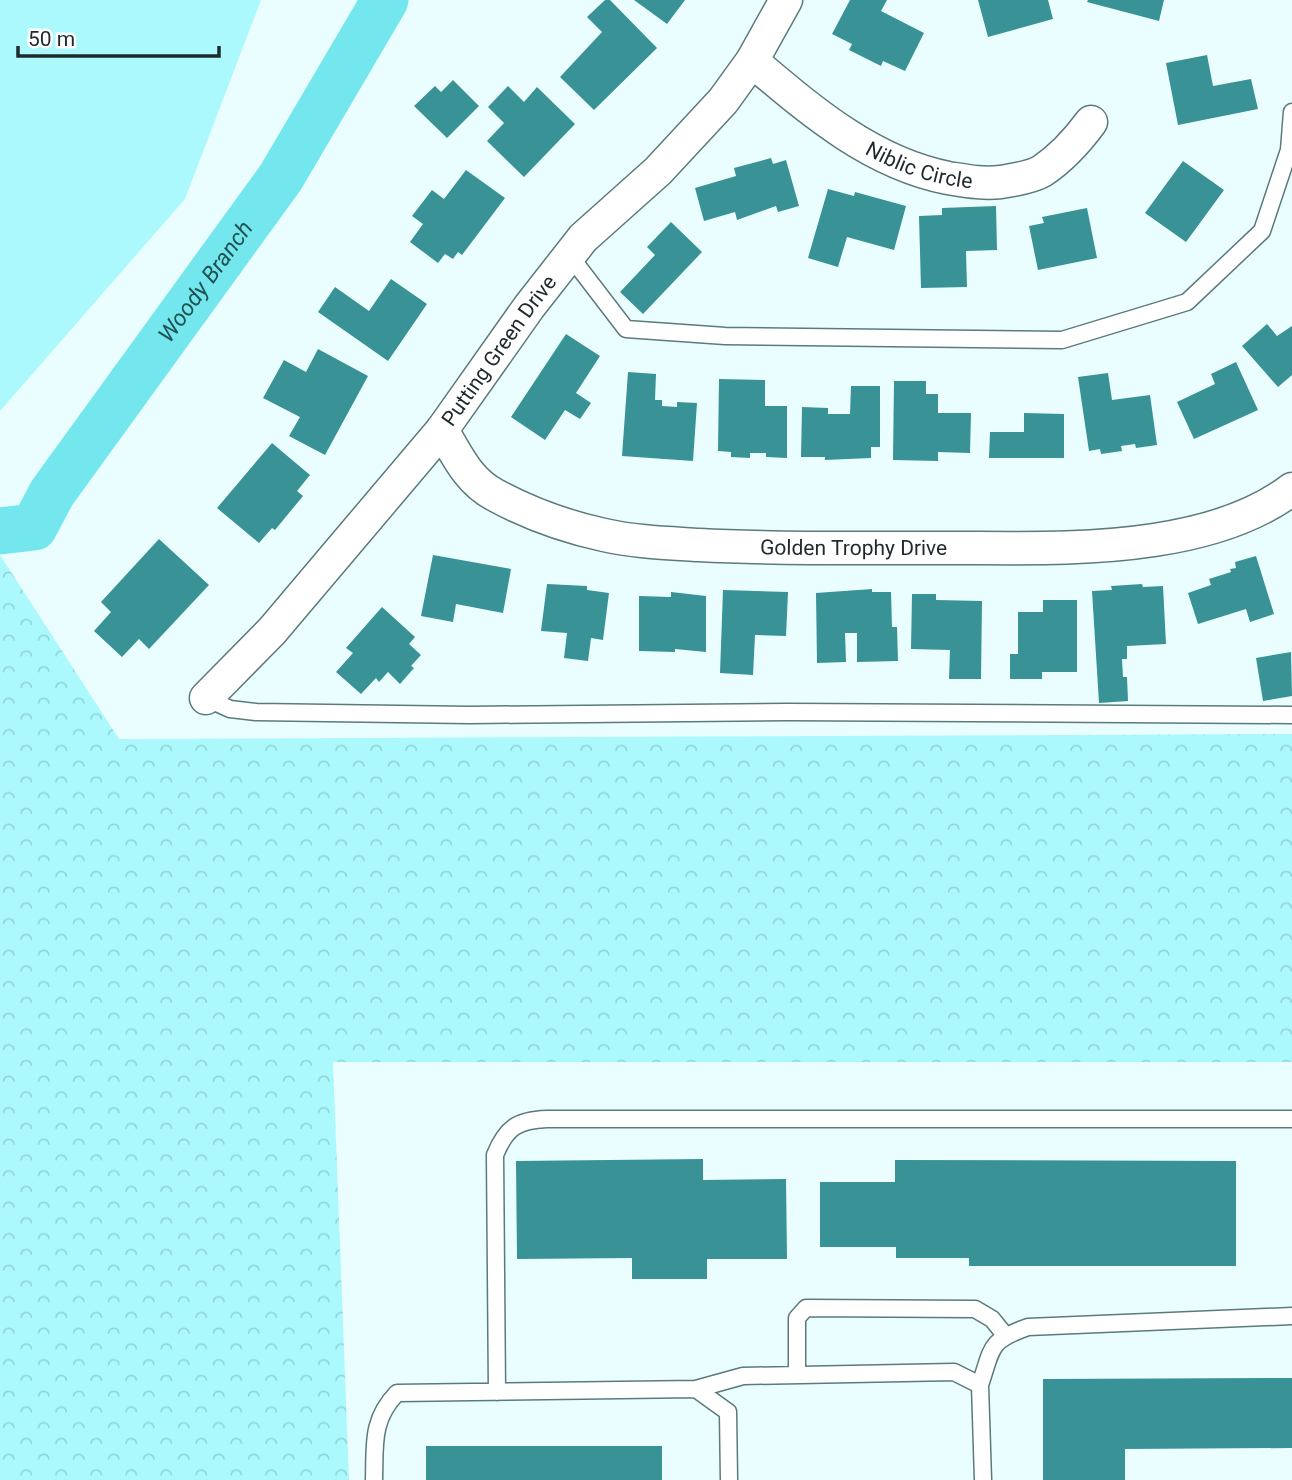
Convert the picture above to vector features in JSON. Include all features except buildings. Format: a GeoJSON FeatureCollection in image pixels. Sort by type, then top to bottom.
{"type":"FeatureCollection","features":[{"type":"Feature","properties":{"kind":"street","name":"Putting Green Drive"},"geometry":{"type":"LineString","coordinates":[[206,698],[272,631],[442,430],[529,307],[583,238],[658,171],[723,101],[752,61],[786,0]]}},
{"type":"Feature","properties":{"kind":"street","name":"Niblic Circle"},"geometry":{"type":"LineString","coordinates":[[752,61],[803,104],[883,157],[919,172],[982,184],[1010,181],[1040,172],[1074,146],[1091,122]]}},
{"type":"Feature","properties":{"kind":"street","name":"Golden Trophy Drive"},"geometry":{"type":"LineString","coordinates":[[442,430],[466,472],[492,493],[556,521],[604,535],[642,541],[837,548],[1090,546],[1154,540],[1208,529],[1248,513],[1292,489]]}},
{"type":"Feature","properties":{"kind":"lane"},"geometry":{"type":"LineString","coordinates":[[570,256],[626,329],[725,336],[1062,340],[1187,302],[1262,231],[1289,150],[1292,112]]}},
{"type":"Feature","properties":{"kind":"lane"},"geometry":{"type":"LineString","coordinates":[[206,698],[230,709],[256,712],[484,715],[787,712],[1292,715]]}},
{"type":"Feature","properties":{"kind":"lane"},"geometry":{"type":"LineString","coordinates":[[497,1392],[495,1155],[502,1139],[521,1122],[547,1119],[1292,1119]]}},
{"type":"Feature","properties":{"kind":"lane"},"geometry":{"type":"LineString","coordinates":[[797,1375],[797,1318],[806,1308],[975,1309],[992,1318],[1005,1335]]}},
{"type":"Feature","properties":{"kind":"lane"},"geometry":{"type":"LineString","coordinates":[[983,1480],[980,1385],[995,1343],[1005,1335],[1028,1326],[1292,1316]]}},
{"type":"Feature","properties":{"kind":"lane"},"geometry":{"type":"LineString","coordinates":[[374,1480],[376,1431],[384,1406],[397,1393],[696,1389],[743,1376],[954,1372],[980,1385]]}},
{"type":"Feature","properties":{"kind":"lane"},"geometry":{"type":"LineString","coordinates":[[696,1389],[728,1412],[729,1480]]}},
{"type":"Feature","properties":{"kind":"green space"},"geometry":{"type":"Polygon","coordinates":[[[0,0],[261,0],[185,199],[0,411],[0,0]]]}},
{"type":"Feature","properties":{"kind":"green space"},"geometry":{"type":"Polygon","coordinates":[[[0,555],[119,739],[1292,734],[1292,1062],[333,1062],[349,1480],[0,1480],[0,555]]]}},
{"type":"Feature","properties":{"kind":"waterway","name":"Woody Branch"},"geometry":{"type":"LineString","coordinates":[[0,531],[34,527],[52,493],[281,177],[385,0]]}}]}
